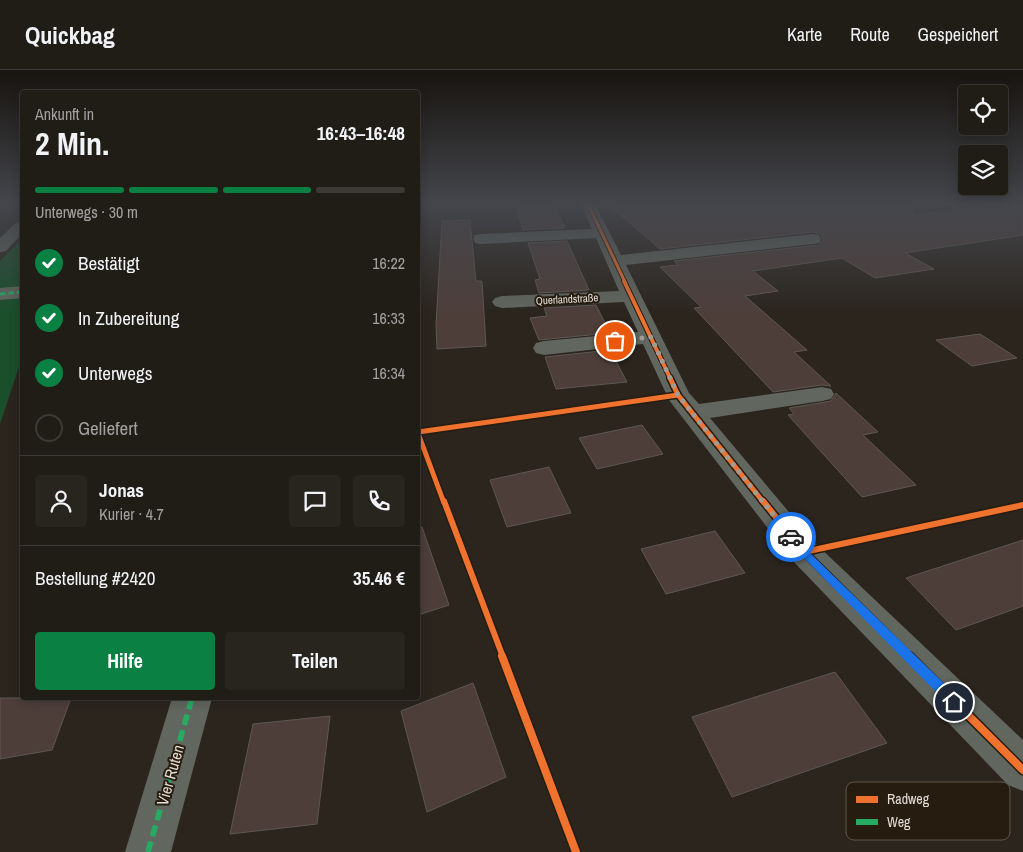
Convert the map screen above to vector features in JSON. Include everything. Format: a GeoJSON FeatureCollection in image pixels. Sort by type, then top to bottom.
{"type":"FeatureCollection","features":[{"type":"Feature","properties":{"kind":"street"},"geometry":{"type":"LineString","coordinates":[[605,240],[678,395],[692,413],[804,552],[1023,770]]}},
{"type":"Feature","properties":{"kind":"street"},"geometry":{"type":"LineString","coordinates":[[616,261],[800,240]]}},
{"type":"Feature","properties":{"kind":"street"},"geometry":{"type":"LineString","coordinates":[[0,294],[20,292]]}},
{"type":"Feature","properties":{"kind":"street","name":"Querlandstraße"},"geometry":{"type":"LineString","coordinates":[[502,302],[632,296]]}},
{"type":"Feature","properties":{"kind":"street"},"geometry":{"type":"LineString","coordinates":[[544,348],[651,337]]}},
{"type":"Feature","properties":{"kind":"street"},"geometry":{"type":"LineString","coordinates":[[692,413],[822,394]]}},
{"type":"Feature","properties":{"kind":"street","name":"Vier Ruten"},"geometry":{"type":"LineString","coordinates":[[148,852],[191,700]]}},
{"type":"Feature","properties":{"kind":"green space"},"geometry":{"type":"Polygon","coordinates":[[[20,241],[20,288],[0,289],[0,261],[20,241]]]}},
{"type":"Feature","properties":{"kind":"green space"},"geometry":{"type":"Polygon","coordinates":[[[20,295],[20,364],[0,424],[0,300],[20,295]]]}},
{"type":"Feature","properties":{"kind":"building"},"geometry":{"type":"Polygon","coordinates":[[[441,240],[472,240],[476,281],[482,281],[486,346],[437,349],[436,325],[441,240]]]}},
{"type":"Feature","properties":{"kind":"building"},"geometry":{"type":"Polygon","coordinates":[[[650,240],[737,240],[660,249],[650,240]]]}},
{"type":"Feature","properties":{"kind":"building"},"geometry":{"type":"Polygon","coordinates":[[[823,240],[987,240],[905,253],[934,269],[875,278],[842,258],[753,271],[778,291],[745,296],[807,350],[794,352],[831,386],[822,385],[773,392],[694,308],[701,307],[660,267],[678,265],[674,261],[819,245],[823,240]]]}},
{"type":"Feature","properties":{"kind":"building"},"geometry":{"type":"Polygon","coordinates":[[[567,241],[589,290],[539,293],[535,280],[540,279],[528,243],[567,241]]]}},
{"type":"Feature","properties":{"kind":"building"},"geometry":{"type":"Polygon","coordinates":[[[596,305],[610,333],[539,340],[530,318],[547,316],[544,308],[596,305]]]}},
{"type":"Feature","properties":{"kind":"building"},"geometry":{"type":"Polygon","coordinates":[[[980,334],[1017,358],[972,366],[936,340],[980,334]]]}},
{"type":"Feature","properties":{"kind":"building"},"geometry":{"type":"Polygon","coordinates":[[[610,350],[627,382],[556,389],[545,357],[610,350]]]}},
{"type":"Feature","properties":{"kind":"building"},"geometry":{"type":"Polygon","coordinates":[[[836,393],[878,432],[863,435],[916,485],[862,497],[788,415],[794,414],[789,408],[831,401],[836,393]]]}},
{"type":"Feature","properties":{"kind":"building"},"geometry":{"type":"Polygon","coordinates":[[[642,425],[663,454],[597,469],[579,438],[642,425]]]}},
{"type":"Feature","properties":{"kind":"building"},"geometry":{"type":"Polygon","coordinates":[[[549,467],[571,513],[507,527],[490,480],[549,467]]]}},
{"type":"Feature","properties":{"kind":"building"},"geometry":{"type":"Polygon","coordinates":[[[422,527],[449,605],[420,614],[420,528],[422,527]]]}},
{"type":"Feature","properties":{"kind":"building"},"geometry":{"type":"Polygon","coordinates":[[[715,531],[745,573],[666,594],[641,549],[715,531]]]}},
{"type":"Feature","properties":{"kind":"building"},"geometry":{"type":"Polygon","coordinates":[[[1023,540],[1023,606],[956,630],[906,578],[1023,540]]]}},
{"type":"Feature","properties":{"kind":"building"},"geometry":{"type":"Polygon","coordinates":[[[835,672],[887,743],[732,797],[692,717],[835,672]]]}},
{"type":"Feature","properties":{"kind":"building"},"geometry":{"type":"Polygon","coordinates":[[[473,683],[506,777],[427,812],[401,711],[473,683]]]}},
{"type":"Feature","properties":{"kind":"building"},"geometry":{"type":"Polygon","coordinates":[[[0,698],[70,700],[52,750],[0,759],[0,698]]]}},
{"type":"Feature","properties":{"kind":"building"},"geometry":{"type":"Polygon","coordinates":[[[330,716],[317,824],[230,834],[253,724],[330,716]]]}},
{"type":"Feature","properties":{"kind":"marked path"},"geometry":{"type":"LineString","coordinates":[[0,294],[20,292]]}},
{"type":"Feature","properties":{"kind":"marked path"},"geometry":{"type":"LineString","coordinates":[[148,852],[191,700]]}},
{"type":"Feature","properties":{"kind":"cycle path"},"geometry":{"type":"LineString","coordinates":[[605,240],[678,395],[804,552],[1023,770]]}},
{"type":"Feature","properties":{"kind":"cycle path"},"geometry":{"type":"LineString","coordinates":[[420,432],[678,395]]}},
{"type":"Feature","properties":{"kind":"cycle path"},"geometry":{"type":"LineString","coordinates":[[420,438],[576,852]]}},
{"type":"Feature","properties":{"kind":"cycle path"},"geometry":{"type":"LineString","coordinates":[[804,552],[1023,505]]}},
{"type":"Feature","properties":{"kind":"way so far"},"geometry":{"type":"LineString","coordinates":[[615,341],[651,337],[678,395],[791,537]]}},
{"type":"Feature","properties":{"kind":"route"},"geometry":{"type":"LineString","coordinates":[[791,537],[954,702]]}}]}
